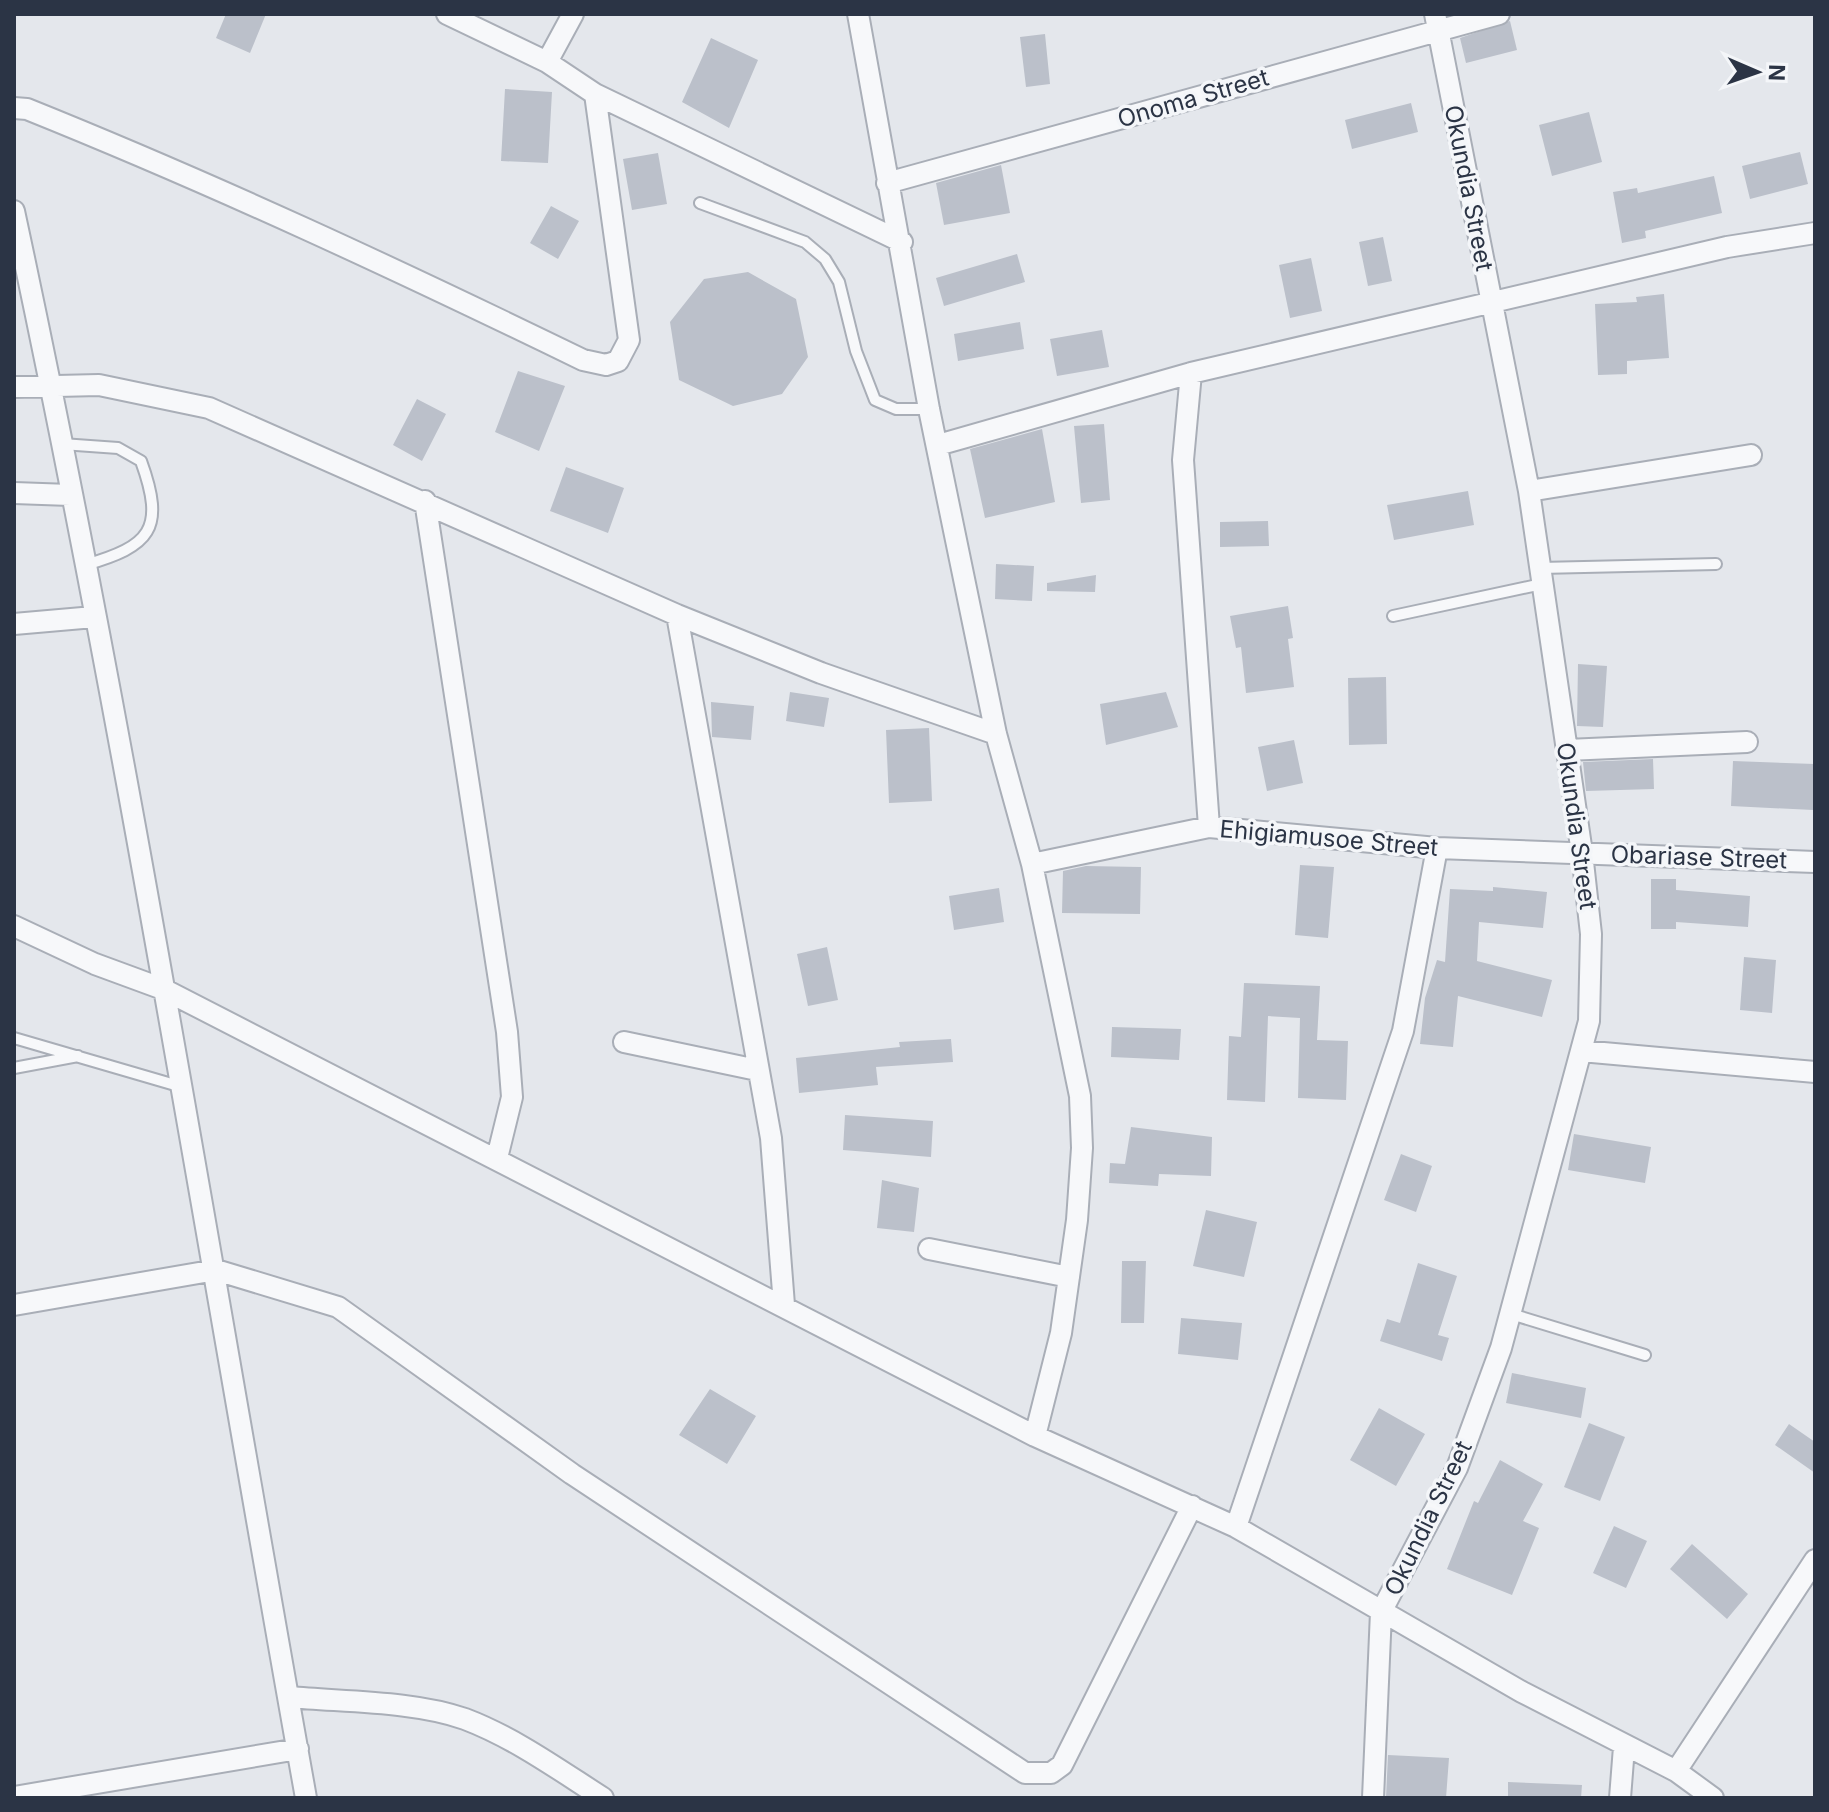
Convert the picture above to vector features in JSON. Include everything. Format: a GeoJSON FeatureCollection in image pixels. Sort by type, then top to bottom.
{"type":"FeatureCollection","features":[{"type":"Feature","properties":{"kind":"street"},"geometry":{"type":"LineString","coordinates":[[447,14],[547,62],[595,94],[902,242]]}},
{"type":"Feature","properties":{"kind":"street"},"geometry":{"type":"LineString","coordinates":[[547,62],[573,14]]}},
{"type":"Feature","properties":{"kind":"street"},"geometry":{"type":"LineString","coordinates":[[858,14],[887,183],[902,242],[929,409],[996,734],[1032,864],[1080,1096],[1082,1148],[1069,1277],[1061,1333],[1035,1436]]}},
{"type":"Feature","properties":{"kind":"street","name":"Onoma Street"},"geometry":{"type":"LineString","coordinates":[[887,183],[1436,22],[1499,14]]}},
{"type":"Feature","properties":{"kind":"street","name":"Okundia Street"},"geometry":{"type":"LineString","coordinates":[[1381,1612],[1457,1468],[1511,1314],[1589,1021],[1591,934],[1582,853],[1529,491],[1436,22]]}},
{"type":"Feature","properties":{"kind":"street"},"geometry":{"type":"LineString","coordinates":[[14,108],[27,109],[123,148],[393,268],[583,360],[606,365],[618,361],[629,340],[595,94]]}},
{"type":"Feature","properties":{"kind":"street"},"geometry":{"type":"LineString","coordinates":[[14,211],[52,387],[60,444],[216,1270],[306,1798]]}},
{"type":"Feature","properties":{"kind":"street"},"geometry":{"type":"LineString","coordinates":[[938,445],[1191,373],[1727,247],[1815,233]]}},
{"type":"Feature","properties":{"kind":"street"},"geometry":{"type":"LineString","coordinates":[[1191,373],[1183,460],[1209,827]]}},
{"type":"Feature","properties":{"kind":"street"},"geometry":{"type":"LineString","coordinates":[[14,387],[99,385],[209,408],[677,615],[821,673],[996,734]]}},
{"type":"Feature","properties":{"kind":"street"},"geometry":{"type":"LineString","coordinates":[[1529,491],[1751,455]]}},
{"type":"Feature","properties":{"kind":"street"},"geometry":{"type":"LineString","coordinates":[[14,493],[70,495]]}},
{"type":"Feature","properties":{"kind":"street"},"geometry":{"type":"LineString","coordinates":[[425,501],[507,1032],[512,1097],[497,1158]]}},
{"type":"Feature","properties":{"kind":"street"},"geometry":{"type":"LineString","coordinates":[[677,615],[771,1138],[784,1305]]}},
{"type":"Feature","properties":{"kind":"street"},"geometry":{"type":"LineString","coordinates":[[14,624],[94,617]]}},
{"type":"Feature","properties":{"kind":"street"},"geometry":{"type":"LineString","coordinates":[[1567,750],[1747,742]]}},
{"type":"Feature","properties":{"kind":"street","name":"Ehigiamusoe Street"},"geometry":{"type":"LineString","coordinates":[[1032,864],[1209,827],[1437,848],[1582,853]]}},
{"type":"Feature","properties":{"kind":"street"},"geometry":{"type":"LineString","coordinates":[[1236,1527],[1403,1031],[1437,848]]}},
{"type":"Feature","properties":{"kind":"street","name":"Obariase Street"},"geometry":{"type":"LineString","coordinates":[[1582,853],[1815,862]]}},
{"type":"Feature","properties":{"kind":"street"},"geometry":{"type":"LineString","coordinates":[[14,926],[95,964],[163,989],[1035,1436],[1236,1527],[1381,1612],[1624,1747],[1676,1771],[1713,1798]]}},
{"type":"Feature","properties":{"kind":"street"},"geometry":{"type":"LineString","coordinates":[[624,1042],[757,1070]]}},
{"type":"Feature","properties":{"kind":"street"},"geometry":{"type":"LineString","coordinates":[[1581,1051],[1815,1072]]}},
{"type":"Feature","properties":{"kind":"street"},"geometry":{"type":"LineString","coordinates":[[929,1249],[1069,1277]]}},
{"type":"Feature","properties":{"kind":"street"},"geometry":{"type":"LineString","coordinates":[[14,1305],[216,1270],[338,1307],[572,1474],[1025,1773],[1051,1773],[1062,1765],[1192,1506]]}},
{"type":"Feature","properties":{"kind":"street"},"geometry":{"type":"LineString","coordinates":[[1676,1771],[1815,1560]]}},
{"type":"Feature","properties":{"kind":"street"},"geometry":{"type":"LineString","coordinates":[[1373,1798],[1381,1612]]}},
{"type":"Feature","properties":{"kind":"street"},"geometry":{"type":"LineString","coordinates":[[290,1697],[422,1710],[464,1719],[525,1748],[603,1798]]}},
{"type":"Feature","properties":{"kind":"street"},"geometry":{"type":"LineString","coordinates":[[1620,1798],[1624,1747]]}},
{"type":"Feature","properties":{"kind":"street"},"geometry":{"type":"LineString","coordinates":[[14,1797],[298,1749]]}},
{"type":"Feature","properties":{"kind":"lane"},"geometry":{"type":"LineString","coordinates":[[700,203],[805,242],[825,259],[839,282],[856,351],[875,400],[896,409],[929,409]]}},
{"type":"Feature","properties":{"kind":"lane"},"geometry":{"type":"LineString","coordinates":[[60,444],[118,448],[141,461],[150,485],[152,519],[145,539],[123,554],[85,565]]}},
{"type":"Feature","properties":{"kind":"lane"},"geometry":{"type":"LineString","coordinates":[[1393,616],[1541,576],[1716,564]]}},
{"type":"Feature","properties":{"kind":"lane"},"geometry":{"type":"LineString","coordinates":[[14,1038],[182,1087]]}},
{"type":"Feature","properties":{"kind":"lane"},"geometry":{"type":"LineString","coordinates":[[14,1068],[80,1056]]}},
{"type":"Feature","properties":{"kind":"lane"},"geometry":{"type":"LineString","coordinates":[[1511,1314],[1645,1355]]}},
{"type":"Feature","properties":{"kind":"building"},"geometry":{"type":"Polygon","coordinates":[[[226,14],[266,14],[250,53],[216,38],[226,14]]]}},
{"type":"Feature","properties":{"kind":"building"},"geometry":{"type":"Polygon","coordinates":[[[1510,21],[1517,50],[1466,63],[1460,38],[1510,21]]]}},
{"type":"Feature","properties":{"kind":"building"},"geometry":{"type":"Polygon","coordinates":[[[1045,34],[1050,84],[1026,87],[1020,37],[1045,34]]]}},
{"type":"Feature","properties":{"kind":"building"},"geometry":{"type":"Polygon","coordinates":[[[711,38],[758,60],[729,128],[682,102],[711,38]]]}},
{"type":"Feature","properties":{"kind":"building"},"geometry":{"type":"Polygon","coordinates":[[[505,89],[552,92],[548,163],[501,161],[505,89]]]}},
{"type":"Feature","properties":{"kind":"building"},"geometry":{"type":"Polygon","coordinates":[[[1411,103],[1418,132],[1352,149],[1345,120],[1411,103]]]}},
{"type":"Feature","properties":{"kind":"building"},"geometry":{"type":"Polygon","coordinates":[[[1589,112],[1602,162],[1552,176],[1539,125],[1589,112]]]}},
{"type":"Feature","properties":{"kind":"building"},"geometry":{"type":"Polygon","coordinates":[[[1800,152],[1808,184],[1750,199],[1742,166],[1800,152]]]}},
{"type":"Feature","properties":{"kind":"building"},"geometry":{"type":"Polygon","coordinates":[[[658,153],[667,204],[632,210],[623,159],[658,153]]]}},
{"type":"Feature","properties":{"kind":"building"},"geometry":{"type":"Polygon","coordinates":[[[1001,165],[1010,213],[944,225],[936,183],[1001,165]]]}},
{"type":"Feature","properties":{"kind":"building"},"geometry":{"type":"Polygon","coordinates":[[[1714,176],[1722,213],[1645,231],[1646,238],[1622,243],[1613,192],[1637,188],[1638,193],[1714,176]]]}},
{"type":"Feature","properties":{"kind":"building"},"geometry":{"type":"Polygon","coordinates":[[[551,206],[579,221],[558,259],[530,243],[551,206]]]}},
{"type":"Feature","properties":{"kind":"building"},"geometry":{"type":"Polygon","coordinates":[[[1383,237],[1392,281],[1368,286],[1359,242],[1383,237]]]}},
{"type":"Feature","properties":{"kind":"building"},"geometry":{"type":"Polygon","coordinates":[[[1017,254],[1025,282],[944,306],[936,278],[1017,254]]]}},
{"type":"Feature","properties":{"kind":"building"},"geometry":{"type":"Polygon","coordinates":[[[1311,258],[1322,311],[1290,318],[1279,265],[1311,258]]]}},
{"type":"Feature","properties":{"kind":"building"},"geometry":{"type":"Polygon","coordinates":[[[748,272],[796,299],[808,357],[782,394],[733,406],[679,380],[670,322],[704,279],[748,272]]]}},
{"type":"Feature","properties":{"kind":"building"},"geometry":{"type":"Polygon","coordinates":[[[1664,294],[1669,358],[1627,361],[1627,374],[1598,375],[1595,304],[1637,302],[1636,297],[1664,294]]]}},
{"type":"Feature","properties":{"kind":"building"},"geometry":{"type":"Polygon","coordinates":[[[1020,322],[1024,349],[958,361],[954,334],[1020,322]]]}},
{"type":"Feature","properties":{"kind":"building"},"geometry":{"type":"Polygon","coordinates":[[[1102,330],[1109,367],[1057,376],[1050,339],[1102,330]]]}},
{"type":"Feature","properties":{"kind":"building"},"geometry":{"type":"Polygon","coordinates":[[[518,371],[565,386],[539,451],[495,432],[518,371]]]}},
{"type":"Feature","properties":{"kind":"building"},"geometry":{"type":"Polygon","coordinates":[[[417,399],[446,414],[422,461],[393,445],[417,399]]]}},
{"type":"Feature","properties":{"kind":"building"},"geometry":{"type":"Polygon","coordinates":[[[1104,424],[1110,500],[1081,503],[1074,426],[1104,424]]]}},
{"type":"Feature","properties":{"kind":"building"},"geometry":{"type":"Polygon","coordinates":[[[1042,429],[1055,502],[985,518],[970,449],[1042,429]]]}},
{"type":"Feature","properties":{"kind":"building"},"geometry":{"type":"Polygon","coordinates":[[[566,467],[624,488],[608,533],[550,511],[566,467]]]}},
{"type":"Feature","properties":{"kind":"building"},"geometry":{"type":"Polygon","coordinates":[[[1468,491],[1474,525],[1394,540],[1387,505],[1468,491]]]}},
{"type":"Feature","properties":{"kind":"building"},"geometry":{"type":"Polygon","coordinates":[[[1268,521],[1269,546],[1220,547],[1220,522],[1268,521]]]}},
{"type":"Feature","properties":{"kind":"building"},"geometry":{"type":"Polygon","coordinates":[[[996,564],[1034,566],[1032,601],[995,599],[996,564]]]}},
{"type":"Feature","properties":{"kind":"building"},"geometry":{"type":"Polygon","coordinates":[[[1096,575],[1095,592],[1047,591],[1047,583],[1096,575]]]}},
{"type":"Feature","properties":{"kind":"building"},"geometry":{"type":"Polygon","coordinates":[[[1288,606],[1293,638],[1288,639],[1294,687],[1246,693],[1241,647],[1236,648],[1230,616],[1288,606]]]}},
{"type":"Feature","properties":{"kind":"building"},"geometry":{"type":"Polygon","coordinates":[[[1578,664],[1607,666],[1603,727],[1577,726],[1578,664]]]}},
{"type":"Feature","properties":{"kind":"building"},"geometry":{"type":"Polygon","coordinates":[[[1386,677],[1387,744],[1349,745],[1348,678],[1386,677]]]}},
{"type":"Feature","properties":{"kind":"building"},"geometry":{"type":"Polygon","coordinates":[[[790,692],[829,698],[824,727],[786,721],[790,692]]]}},
{"type":"Feature","properties":{"kind":"building"},"geometry":{"type":"Polygon","coordinates":[[[1166,692],[1178,727],[1106,745],[1100,704],[1166,692]]]}},
{"type":"Feature","properties":{"kind":"building"},"geometry":{"type":"Polygon","coordinates":[[[711,702],[754,706],[751,740],[712,737],[711,702]]]}},
{"type":"Feature","properties":{"kind":"building"},"geometry":{"type":"Polygon","coordinates":[[[929,728],[932,801],[889,803],[886,730],[929,728]]]}},
{"type":"Feature","properties":{"kind":"building"},"geometry":{"type":"Polygon","coordinates":[[[1294,740],[1303,783],[1267,791],[1258,747],[1294,740]]]}},
{"type":"Feature","properties":{"kind":"building"},"geometry":{"type":"Polygon","coordinates":[[[1653,759],[1654,789],[1586,791],[1583,762],[1653,759]]]}},
{"type":"Feature","properties":{"kind":"building"},"geometry":{"type":"Polygon","coordinates":[[[1733,761],[1815,764],[1813,810],[1731,806],[1733,761]]]}},
{"type":"Feature","properties":{"kind":"building"},"geometry":{"type":"Polygon","coordinates":[[[1300,865],[1334,867],[1328,938],[1295,935],[1300,865]]]}},
{"type":"Feature","properties":{"kind":"building"},"geometry":{"type":"Polygon","coordinates":[[[1086,866],[1141,867],[1140,914],[1062,913],[1063,871],[1086,866]]]}},
{"type":"Feature","properties":{"kind":"building"},"geometry":{"type":"Polygon","coordinates":[[[1651,879],[1676,879],[1676,890],[1750,896],[1748,927],[1676,922],[1676,929],[1651,929],[1651,879]]]}},
{"type":"Feature","properties":{"kind":"building"},"geometry":{"type":"Polygon","coordinates":[[[1493,887],[1547,892],[1543,928],[1479,922],[1477,961],[1552,980],[1542,1017],[1458,996],[1453,1047],[1420,1044],[1425,998],[1437,960],[1445,962],[1450,889],[1493,891],[1493,887]]]}},
{"type":"Feature","properties":{"kind":"building"},"geometry":{"type":"Polygon","coordinates":[[[999,888],[1004,922],[954,930],[949,896],[999,888]]]}},
{"type":"Feature","properties":{"kind":"building"},"geometry":{"type":"Polygon","coordinates":[[[827,947],[838,1000],[808,1006],[797,954],[827,947]]]}},
{"type":"Feature","properties":{"kind":"building"},"geometry":{"type":"Polygon","coordinates":[[[1744,957],[1776,960],[1772,1013],[1740,1010],[1744,957]]]}},
{"type":"Feature","properties":{"kind":"building"},"geometry":{"type":"Polygon","coordinates":[[[1244,983],[1320,986],[1317,1040],[1348,1041],[1346,1100],[1298,1098],[1300,1018],[1268,1016],[1265,1102],[1227,1100],[1229,1036],[1241,1037],[1244,983]]]}},
{"type":"Feature","properties":{"kind":"building"},"geometry":{"type":"Polygon","coordinates":[[[1112,1027],[1181,1029],[1179,1060],[1111,1057],[1112,1027]]]}},
{"type":"Feature","properties":{"kind":"building"},"geometry":{"type":"Polygon","coordinates":[[[951,1039],[953,1062],[876,1067],[878,1085],[799,1093],[796,1058],[900,1047],[899,1042],[951,1039]]]}},
{"type":"Feature","properties":{"kind":"building"},"geometry":{"type":"Polygon","coordinates":[[[845,1115],[933,1121],[931,1157],[843,1150],[845,1115]]]}},
{"type":"Feature","properties":{"kind":"building"},"geometry":{"type":"Polygon","coordinates":[[[1131,1127],[1212,1137],[1211,1176],[1159,1174],[1158,1186],[1109,1183],[1110,1163],[1125,1164],[1131,1127]]]}},
{"type":"Feature","properties":{"kind":"building"},"geometry":{"type":"Polygon","coordinates":[[[1574,1134],[1651,1147],[1645,1183],[1568,1170],[1574,1134]]]}},
{"type":"Feature","properties":{"kind":"building"},"geometry":{"type":"Polygon","coordinates":[[[1401,1154],[1432,1166],[1416,1212],[1384,1200],[1401,1154]]]}},
{"type":"Feature","properties":{"kind":"building"},"geometry":{"type":"Polygon","coordinates":[[[882,1180],[919,1188],[914,1232],[877,1228],[882,1180]]]}},
{"type":"Feature","properties":{"kind":"building"},"geometry":{"type":"Polygon","coordinates":[[[1206,1210],[1257,1222],[1244,1277],[1193,1266],[1206,1210]]]}},
{"type":"Feature","properties":{"kind":"building"},"geometry":{"type":"Polygon","coordinates":[[[1122,1261],[1146,1261],[1144,1323],[1121,1323],[1122,1261]]]}},
{"type":"Feature","properties":{"kind":"building"},"geometry":{"type":"Polygon","coordinates":[[[1418,1263],[1457,1276],[1438,1335],[1449,1338],[1442,1361],[1380,1341],[1387,1319],[1400,1323],[1418,1263]]]}},
{"type":"Feature","properties":{"kind":"building"},"geometry":{"type":"Polygon","coordinates":[[[1181,1318],[1242,1323],[1238,1360],[1178,1354],[1181,1318]]]}},
{"type":"Feature","properties":{"kind":"building"},"geometry":{"type":"Polygon","coordinates":[[[1512,1373],[1586,1388],[1581,1418],[1506,1403],[1512,1373]]]}},
{"type":"Feature","properties":{"kind":"building"},"geometry":{"type":"Polygon","coordinates":[[[710,1389],[756,1416],[727,1464],[679,1435],[710,1389]]]}},
{"type":"Feature","properties":{"kind":"building"},"geometry":{"type":"Polygon","coordinates":[[[1379,1408],[1425,1434],[1396,1486],[1350,1460],[1379,1408]]]}},
{"type":"Feature","properties":{"kind":"building"},"geometry":{"type":"Polygon","coordinates":[[[1589,1423],[1625,1437],[1600,1501],[1564,1487],[1589,1423]]]}},
{"type":"Feature","properties":{"kind":"building"},"geometry":{"type":"Polygon","coordinates":[[[1789,1424],[1815,1442],[1815,1473],[1775,1445],[1789,1424]]]}},
{"type":"Feature","properties":{"kind":"building"},"geometry":{"type":"Polygon","coordinates":[[[1500,1460],[1543,1484],[1523,1521],[1539,1528],[1512,1595],[1447,1569],[1474,1501],[1478,1503],[1500,1460]]]}},
{"type":"Feature","properties":{"kind":"building"},"geometry":{"type":"Polygon","coordinates":[[[1614,1526],[1647,1541],[1626,1588],[1593,1573],[1614,1526]]]}},
{"type":"Feature","properties":{"kind":"building"},"geometry":{"type":"Polygon","coordinates":[[[1692,1544],[1748,1594],[1727,1619],[1670,1569],[1692,1544]]]}},
{"type":"Feature","properties":{"kind":"building"},"geometry":{"type":"Polygon","coordinates":[[[1388,1755],[1449,1758],[1446,1798],[1386,1798],[1388,1755]]]}},
{"type":"Feature","properties":{"kind":"building"},"geometry":{"type":"Polygon","coordinates":[[[1508,1782],[1582,1785],[1581,1798],[1508,1798],[1508,1782]]]}}]}
